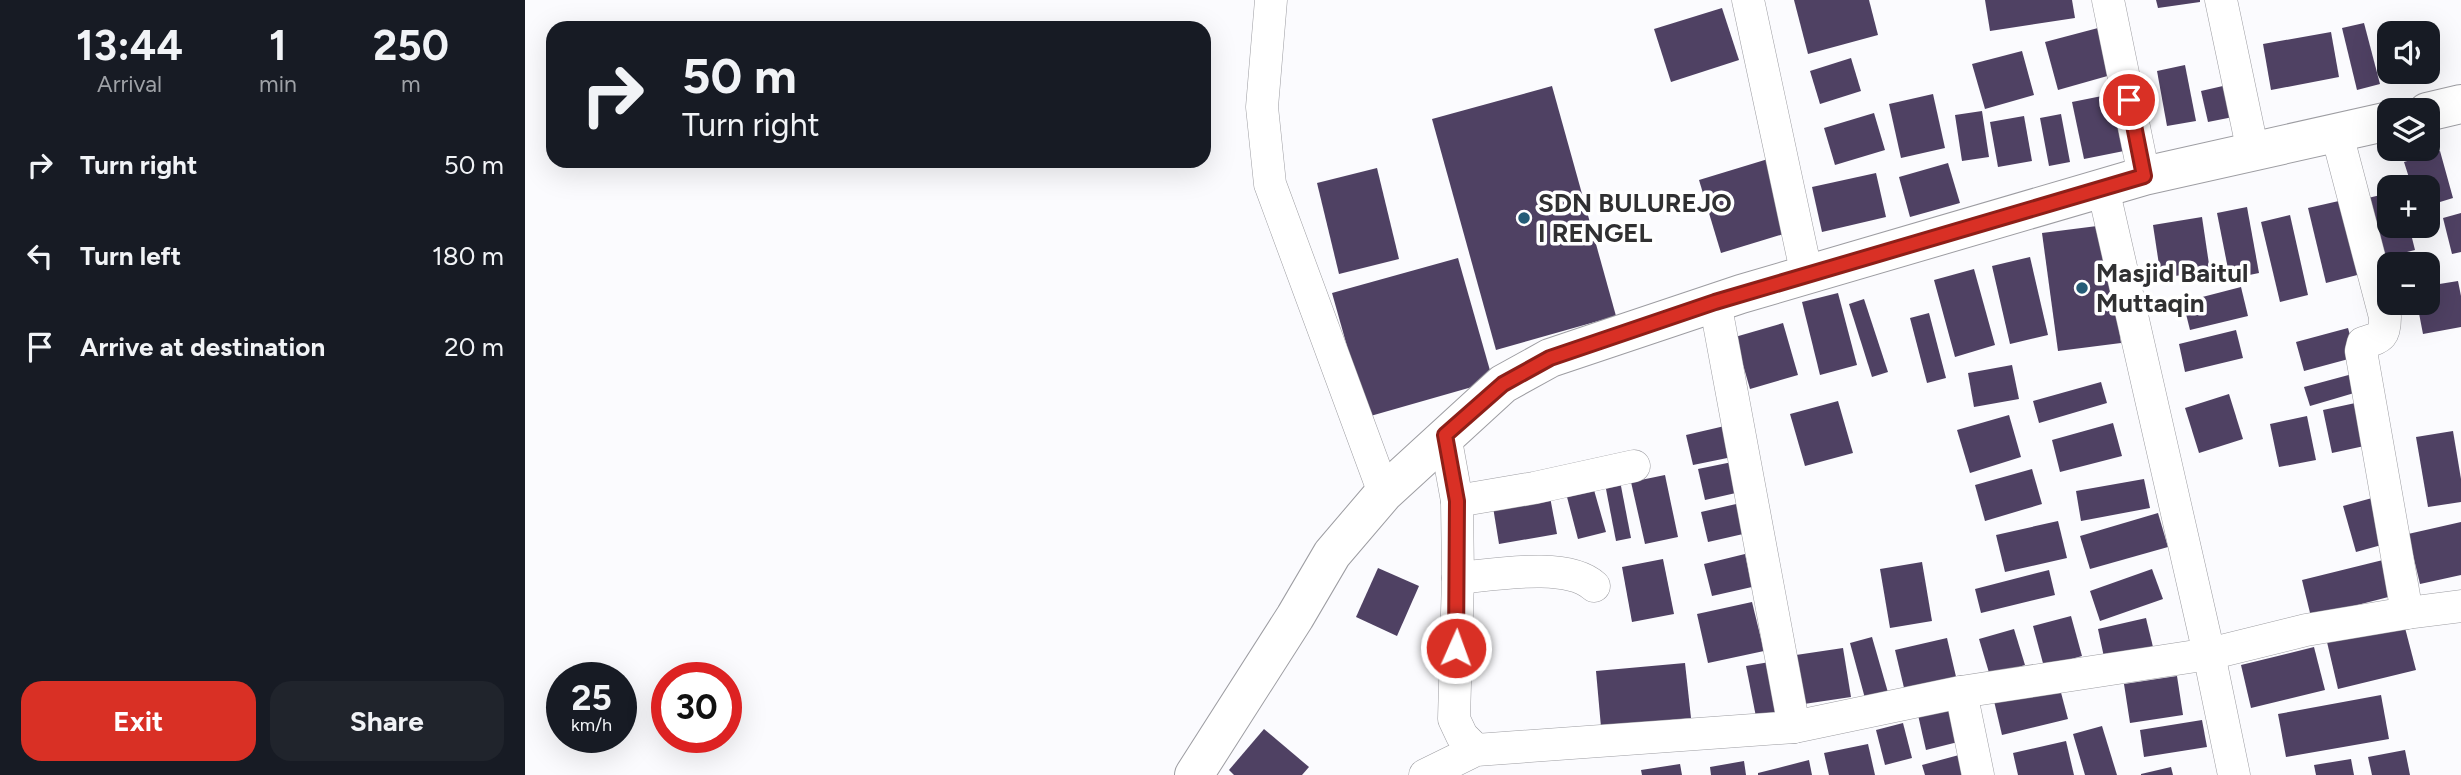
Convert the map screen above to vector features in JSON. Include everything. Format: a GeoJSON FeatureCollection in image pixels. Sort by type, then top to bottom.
{"type":"FeatureCollection","features":[{"type":"Feature","properties":{"kind":"street"},"geometry":{"type":"LineString","coordinates":[[1271,0],[1262,107],[1271,184],[1396,481]]}},
{"type":"Feature","properties":{"kind":"street"},"geometry":{"type":"LineString","coordinates":[[1748,0],[1807,276]]}},
{"type":"Feature","properties":{"kind":"street"},"geometry":{"type":"LineString","coordinates":[[2108,0],[2144,176]]}},
{"type":"Feature","properties":{"kind":"street"},"geometry":{"type":"LineString","coordinates":[[2221,0],[2253,152]]}},
{"type":"Feature","properties":{"kind":"street"},"geometry":{"type":"LineString","coordinates":[[2440,109],[2461,104]]}},
{"type":"Feature","properties":{"kind":"street"},"geometry":{"type":"LineString","coordinates":[[1194,775],[1332,554],[1396,481],[1445,435],[1503,384],[1550,358],[1715,302],[2144,176],[2377,124]]}},
{"type":"Feature","properties":{"kind":"street"},"geometry":{"type":"LineString","coordinates":[[2337,134],[2385,317],[2383,333],[2379,338],[2363,343],[2361,351],[2407,612]]}},
{"type":"Feature","properties":{"kind":"street"},"geometry":{"type":"LineString","coordinates":[[2103,188],[2234,775]]}},
{"type":"Feature","properties":{"kind":"street"},"geometry":{"type":"LineString","coordinates":[[1715,302],[1794,727]]}},
{"type":"Feature","properties":{"kind":"street"},"geometry":{"type":"LineString","coordinates":[[1445,435],[1457,501],[1454,719],[1462,736],[1476,750]]}},
{"type":"Feature","properties":{"kind":"street"},"geometry":{"type":"LineString","coordinates":[[1457,501],[1534,488],[1634,466]]}},
{"type":"Feature","properties":{"kind":"street"},"geometry":{"type":"LineString","coordinates":[[1458,578],[1542,570],[1588,580],[1594,586]]}},
{"type":"Feature","properties":{"kind":"street"},"geometry":{"type":"LineString","coordinates":[[1425,775],[1476,750],[1794,727],[1961,692],[2209,654],[2307,630],[2407,612],[2461,606]]}},
{"type":"Feature","properties":{"kind":"street"},"geometry":{"type":"LineString","coordinates":[[1961,692],[1977,775]]}},
{"type":"Feature","properties":{"kind":"building"},"geometry":{"type":"Polygon","coordinates":[[[1794,0],[1869,0],[1878,35],[1808,54],[1794,0]]]}},
{"type":"Feature","properties":{"kind":"building"},"geometry":{"type":"Polygon","coordinates":[[[1985,0],[2072,0],[2075,18],[1990,31],[1985,0]]]}},
{"type":"Feature","properties":{"kind":"building"},"geometry":{"type":"Polygon","coordinates":[[[2156,0],[2200,0],[2200,2],[2158,8],[2156,0]]]}},
{"type":"Feature","properties":{"kind":"building"},"geometry":{"type":"Polygon","coordinates":[[[1722,8],[1739,60],[1671,82],[1654,29],[1722,8]]]}},
{"type":"Feature","properties":{"kind":"building"},"geometry":{"type":"Polygon","coordinates":[[[2364,23],[2377,73],[2377,84],[2380,84],[2357,90],[2342,28],[2364,23]]]}},
{"type":"Feature","properties":{"kind":"building"},"geometry":{"type":"Polygon","coordinates":[[[2098,28],[2111,75],[2058,90],[2045,42],[2098,28]]]}},
{"type":"Feature","properties":{"kind":"building"},"geometry":{"type":"Polygon","coordinates":[[[2331,32],[2339,77],[2271,90],[2263,44],[2331,32]]]}},
{"type":"Feature","properties":{"kind":"building"},"geometry":{"type":"Polygon","coordinates":[[[2022,51],[2034,95],[1985,109],[1972,64],[2022,51]]]}},
{"type":"Feature","properties":{"kind":"building"},"geometry":{"type":"Polygon","coordinates":[[[1851,58],[1861,91],[1820,104],[1810,71],[1851,58]]]}},
{"type":"Feature","properties":{"kind":"building"},"geometry":{"type":"Polygon","coordinates":[[[2185,65],[2196,121],[2167,126],[2157,71],[2185,65]]]}},
{"type":"Feature","properties":{"kind":"building"},"geometry":{"type":"Polygon","coordinates":[[[2236,83],[2243,115],[2208,122],[2201,91],[2236,83]]]}},
{"type":"Feature","properties":{"kind":"building","name":"SDN BULUREJO I RENGEL"},"geometry":{"type":"Polygon","coordinates":[[[1552,86],[1616,316],[1496,350],[1432,119],[1552,86]]]}},
{"type":"Feature","properties":{"kind":"building"},"geometry":{"type":"Polygon","coordinates":[[[1933,94],[1945,148],[1901,158],[1889,104],[1933,94]]]}},
{"type":"Feature","properties":{"kind":"building"},"geometry":{"type":"Polygon","coordinates":[[[2112,94],[2124,151],[2084,159],[2072,102],[2112,94]]]}},
{"type":"Feature","properties":{"kind":"building"},"geometry":{"type":"Polygon","coordinates":[[[1982,111],[1989,157],[1962,161],[1955,115],[1982,111]]]}},
{"type":"Feature","properties":{"kind":"building"},"geometry":{"type":"Polygon","coordinates":[[[1874,113],[1885,150],[1835,165],[1824,128],[1874,113]]]}},
{"type":"Feature","properties":{"kind":"building"},"geometry":{"type":"Polygon","coordinates":[[[2061,114],[2070,162],[2049,166],[2040,118],[2061,114]]]}},
{"type":"Feature","properties":{"kind":"building"},"geometry":{"type":"Polygon","coordinates":[[[2024,116],[2032,161],[1998,167],[1990,122],[2024,116]]]}},
{"type":"Feature","properties":{"kind":"building"},"geometry":{"type":"Polygon","coordinates":[[[2440,151],[2453,198],[2440,202],[2440,175],[2408,175],[2404,162],[2440,161],[2440,151]]]}},
{"type":"Feature","properties":{"kind":"building"},"geometry":{"type":"Polygon","coordinates":[[[1768,159],[1790,232],[1721,253],[1699,180],[1768,159]]]}},
{"type":"Feature","properties":{"kind":"building"},"geometry":{"type":"Polygon","coordinates":[[[1948,163],[1960,203],[1910,217],[1899,177],[1948,163]]]}},
{"type":"Feature","properties":{"kind":"building"},"geometry":{"type":"Polygon","coordinates":[[[1377,168],[1399,259],[1339,274],[1317,183],[1377,168]]]}},
{"type":"Feature","properties":{"kind":"building"},"geometry":{"type":"Polygon","coordinates":[[[1876,173],[1886,217],[1822,232],[1812,187],[1876,173]]]}},
{"type":"Feature","properties":{"kind":"building"},"geometry":{"type":"Polygon","coordinates":[[[2377,196],[2377,234],[2368,198],[2377,196]]]}},
{"type":"Feature","properties":{"kind":"building"},"geometry":{"type":"Polygon","coordinates":[[[2352,198],[2369,272],[2326,283],[2308,208],[2352,198]]]}},
{"type":"Feature","properties":{"kind":"building"},"geometry":{"type":"Polygon","coordinates":[[[2247,207],[2259,273],[2230,279],[2217,213],[2247,207]]]}},
{"type":"Feature","properties":{"kind":"building"},"geometry":{"type":"Polygon","coordinates":[[[2461,213],[2461,252],[2452,254],[2443,218],[2461,213]]]}},
{"type":"Feature","properties":{"kind":"building"},"geometry":{"type":"Polygon","coordinates":[[[2290,215],[2308,295],[2280,302],[2261,222],[2290,215]]]}},
{"type":"Feature","properties":{"kind":"building"},"geometry":{"type":"Polygon","coordinates":[[[2202,217],[2210,271],[2161,278],[2153,225],[2202,217]]]}},
{"type":"Feature","properties":{"kind":"building","name":"Masjid Baitul Muttaqin"},"geometry":{"type":"Polygon","coordinates":[[[2105,225],[2121,343],[2058,351],[2042,233],[2105,225]]]}},
{"type":"Feature","properties":{"kind":"building"},"geometry":{"type":"Polygon","coordinates":[[[2378,238],[2412,238],[2415,250],[2407,252],[2382,252],[2378,238]]]}},
{"type":"Feature","properties":{"kind":"building"},"geometry":{"type":"Polygon","coordinates":[[[2030,257],[2048,335],[2010,344],[1992,266],[2030,257]]]}},
{"type":"Feature","properties":{"kind":"building"},"geometry":{"type":"Polygon","coordinates":[[[1458,258],[1493,381],[1367,417],[1332,293],[1458,258]]]}},
{"type":"Feature","properties":{"kind":"building"},"geometry":{"type":"Polygon","coordinates":[[[1974,269],[1995,345],[1955,357],[1934,280],[1974,269]]]}},
{"type":"Feature","properties":{"kind":"building"},"geometry":{"type":"Polygon","coordinates":[[[2458,281],[2461,327],[2423,334],[2419,315],[2440,315],[2440,284],[2458,281]]]}},
{"type":"Feature","properties":{"kind":"building"},"geometry":{"type":"Polygon","coordinates":[[[2241,287],[2248,316],[2190,330],[2183,302],[2241,287]]]}},
{"type":"Feature","properties":{"kind":"building"},"geometry":{"type":"Polygon","coordinates":[[[1838,293],[1857,365],[1820,375],[1802,302],[1838,293]]]}},
{"type":"Feature","properties":{"kind":"building"},"geometry":{"type":"Polygon","coordinates":[[[1864,299],[1888,372],[1872,377],[1849,304],[1864,299]]]}},
{"type":"Feature","properties":{"kind":"building"},"geometry":{"type":"Polygon","coordinates":[[[1929,313],[1946,378],[1927,383],[1910,318],[1929,313]]]}},
{"type":"Feature","properties":{"kind":"building"},"geometry":{"type":"Polygon","coordinates":[[[1783,323],[1798,375],[1750,389],[1735,337],[1783,323]]]}},
{"type":"Feature","properties":{"kind":"building"},"geometry":{"type":"Polygon","coordinates":[[[2348,328],[2356,357],[2304,371],[2296,342],[2348,328]]]}},
{"type":"Feature","properties":{"kind":"building"},"geometry":{"type":"Polygon","coordinates":[[[2236,330],[2243,358],[2185,372],[2179,344],[2236,330]]]}},
{"type":"Feature","properties":{"kind":"building"},"geometry":{"type":"Polygon","coordinates":[[[2012,365],[2019,399],[1974,407],[1968,373],[2012,365]]]}},
{"type":"Feature","properties":{"kind":"building"},"geometry":{"type":"Polygon","coordinates":[[[2356,373],[2361,391],[2310,406],[2304,387],[2356,373]]]}},
{"type":"Feature","properties":{"kind":"building"},"geometry":{"type":"Polygon","coordinates":[[[2101,382],[2107,403],[2039,423],[2033,401],[2101,382]]]}},
{"type":"Feature","properties":{"kind":"building"},"geometry":{"type":"Polygon","coordinates":[[[2229,394],[2243,439],[2199,453],[2185,408],[2229,394]]]}},
{"type":"Feature","properties":{"kind":"building"},"geometry":{"type":"Polygon","coordinates":[[[1838,401],[1853,453],[1805,466],[1790,414],[1838,401]]]}},
{"type":"Feature","properties":{"kind":"building"},"geometry":{"type":"Polygon","coordinates":[[[2360,402],[2369,445],[2332,453],[2323,410],[2360,402]]]}},
{"type":"Feature","properties":{"kind":"building"},"geometry":{"type":"Polygon","coordinates":[[[2009,415],[2021,457],[1970,473],[1957,430],[2009,415]]]}},
{"type":"Feature","properties":{"kind":"building"},"geometry":{"type":"Polygon","coordinates":[[[2307,416],[2316,460],[2279,467],[2270,424],[2307,416]]]}},
{"type":"Feature","properties":{"kind":"building"},"geometry":{"type":"Polygon","coordinates":[[[2113,423],[2122,456],[2060,472],[2052,440],[2113,423]]]}},
{"type":"Feature","properties":{"kind":"building"},"geometry":{"type":"Polygon","coordinates":[[[1729,425],[1737,456],[1693,465],[1686,435],[1729,425]]]}},
{"type":"Feature","properties":{"kind":"building"},"geometry":{"type":"Polygon","coordinates":[[[2453,431],[2461,479],[2461,502],[2428,507],[2416,437],[2453,431]]]}},
{"type":"Feature","properties":{"kind":"building"},"geometry":{"type":"Polygon","coordinates":[[[1742,460],[1749,490],[1705,500],[1698,469],[1742,460]]]}},
{"type":"Feature","properties":{"kind":"building"},"geometry":{"type":"Polygon","coordinates":[[[2032,469],[2042,504],[1985,521],[1975,485],[2032,469]]]}},
{"type":"Feature","properties":{"kind":"building"},"geometry":{"type":"Polygon","coordinates":[[[1665,475],[1678,537],[1645,544],[1631,482],[1665,475]]]}},
{"type":"Feature","properties":{"kind":"building"},"geometry":{"type":"Polygon","coordinates":[[[2144,479],[2150,508],[2081,521],[2076,491],[2144,479]]]}},
{"type":"Feature","properties":{"kind":"building"},"geometry":{"type":"Polygon","coordinates":[[[1620,481],[1631,538],[1616,541],[1605,484],[1620,481]]]}},
{"type":"Feature","properties":{"kind":"building"},"geometry":{"type":"Polygon","coordinates":[[[1594,490],[1606,532],[1578,539],[1567,497],[1594,490]]]}},
{"type":"Feature","properties":{"kind":"building"},"geometry":{"type":"Polygon","coordinates":[[[2383,495],[2396,541],[2356,552],[2343,506],[2383,495]]]}},
{"type":"Feature","properties":{"kind":"building"},"geometry":{"type":"Polygon","coordinates":[[[1550,497],[1557,534],[1499,544],[1493,507],[1550,497]]]}},
{"type":"Feature","properties":{"kind":"building"},"geometry":{"type":"Polygon","coordinates":[[[1745,502],[1752,532],[1708,542],[1701,512],[1745,502]]]}},
{"type":"Feature","properties":{"kind":"building"},"geometry":{"type":"Polygon","coordinates":[[[2158,513],[2168,547],[2090,569],[2080,536],[2158,513]]]}},
{"type":"Feature","properties":{"kind":"building"},"geometry":{"type":"Polygon","coordinates":[[[2058,521],[2067,558],[2005,572],[1996,535],[2058,521]]]}},
{"type":"Feature","properties":{"kind":"building"},"geometry":{"type":"Polygon","coordinates":[[[2461,522],[2461,575],[2420,584],[2408,534],[2461,522]]]}},
{"type":"Feature","properties":{"kind":"building"},"geometry":{"type":"Polygon","coordinates":[[[1745,554],[1752,587],[1712,596],[1704,564],[1745,554]]]}},
{"type":"Feature","properties":{"kind":"building"},"geometry":{"type":"Polygon","coordinates":[[[2391,558],[2400,594],[2311,617],[2302,580],[2391,558]]]}},
{"type":"Feature","properties":{"kind":"building"},"geometry":{"type":"Polygon","coordinates":[[[1663,559],[1674,614],[1632,622],[1622,567],[1663,559]]]}},
{"type":"Feature","properties":{"kind":"building"},"geometry":{"type":"Polygon","coordinates":[[[1922,562],[1932,621],[1890,628],[1880,569],[1922,562]]]}},
{"type":"Feature","properties":{"kind":"building"},"geometry":{"type":"Polygon","coordinates":[[[1378,568],[1419,586],[1397,636],[1356,617],[1378,568]]]}},
{"type":"Feature","properties":{"kind":"building"},"geometry":{"type":"Polygon","coordinates":[[[2152,569],[2163,599],[2100,621],[2090,591],[2152,569]]]}},
{"type":"Feature","properties":{"kind":"building"},"geometry":{"type":"Polygon","coordinates":[[[2049,570],[2055,595],[1981,613],[1975,589],[2049,570]]]}},
{"type":"Feature","properties":{"kind":"building"},"geometry":{"type":"Polygon","coordinates":[[[1752,602],[1764,651],[1708,663],[1697,614],[1752,602]]]}},
{"type":"Feature","properties":{"kind":"building"},"geometry":{"type":"Polygon","coordinates":[[[2071,616],[2082,656],[2044,667],[2033,626],[2071,616]]]}},
{"type":"Feature","properties":{"kind":"building"},"geometry":{"type":"Polygon","coordinates":[[[2146,618],[2153,647],[2104,657],[2098,629],[2146,618]]]}},
{"type":"Feature","properties":{"kind":"building"},"geometry":{"type":"Polygon","coordinates":[[[2404,624],[2416,670],[2338,689],[2327,642],[2404,624]]]}},
{"type":"Feature","properties":{"kind":"building"},"geometry":{"type":"Polygon","coordinates":[[[2014,629],[2025,665],[1990,676],[1979,639],[2014,629]]]}},
{"type":"Feature","properties":{"kind":"building"},"geometry":{"type":"Polygon","coordinates":[[[1872,637],[1889,696],[1866,702],[1850,643],[1872,637]]]}},
{"type":"Feature","properties":{"kind":"building"},"geometry":{"type":"Polygon","coordinates":[[[1947,638],[1957,681],[1905,692],[1895,650],[1947,638]]]}},
{"type":"Feature","properties":{"kind":"building"},"geometry":{"type":"Polygon","coordinates":[[[2314,647],[2325,690],[2251,708],[2241,665],[2314,647]]]}},
{"type":"Feature","properties":{"kind":"building"},"geometry":{"type":"Polygon","coordinates":[[[1843,648],[1851,697],[1804,704],[1796,655],[1843,648]]]}},
{"type":"Feature","properties":{"kind":"building"},"geometry":{"type":"Polygon","coordinates":[[[1781,660],[1792,720],[1758,727],[1746,666],[1781,660]]]}},
{"type":"Feature","properties":{"kind":"building"},"geometry":{"type":"Polygon","coordinates":[[[1685,663],[1691,718],[1601,727],[1596,671],[1685,663]]]}},
{"type":"Feature","properties":{"kind":"building"},"geometry":{"type":"Polygon","coordinates":[[[2177,676],[2183,715],[2130,723],[2124,684],[2177,676]]]}},
{"type":"Feature","properties":{"kind":"building"},"geometry":{"type":"Polygon","coordinates":[[[2059,685],[2068,719],[2002,735],[1994,701],[2059,685]]]}},
{"type":"Feature","properties":{"kind":"building"},"geometry":{"type":"Polygon","coordinates":[[[2381,695],[2389,739],[2286,757],[2278,714],[2381,695]]]}},
{"type":"Feature","properties":{"kind":"building"},"geometry":{"type":"Polygon","coordinates":[[[1957,705],[1966,740],[1926,750],[1918,715],[1957,705]]]}},
{"type":"Feature","properties":{"kind":"building"},"geometry":{"type":"Polygon","coordinates":[[[2202,720],[2207,747],[2144,757],[2140,730],[2202,720]]]}},
{"type":"Feature","properties":{"kind":"building"},"geometry":{"type":"Polygon","coordinates":[[[1903,723],[1912,758],[1885,765],[1876,730],[1903,723]]]}},
{"type":"Feature","properties":{"kind":"building"},"geometry":{"type":"Polygon","coordinates":[[[2102,726],[2117,775],[2085,775],[2073,734],[2102,726]]]}},
{"type":"Feature","properties":{"kind":"building"},"geometry":{"type":"Polygon","coordinates":[[[1264,729],[1309,767],[1302,775],[1234,775],[1229,770],[1264,729]]]}},
{"type":"Feature","properties":{"kind":"building"},"geometry":{"type":"Polygon","coordinates":[[[2066,741],[2074,775],[2018,775],[2013,753],[2066,741]]]}},
{"type":"Feature","properties":{"kind":"building"},"geometry":{"type":"Polygon","coordinates":[[[1868,744],[1875,775],[1829,775],[1824,753],[1868,744]]]}},
{"type":"Feature","properties":{"kind":"building"},"geometry":{"type":"Polygon","coordinates":[[[2405,750],[2410,775],[2372,775],[2368,757],[2405,750]]]}},
{"type":"Feature","properties":{"kind":"building"},"geometry":{"type":"Polygon","coordinates":[[[1970,752],[1976,775],[1925,775],[1922,765],[1970,752]]]}},
{"type":"Feature","properties":{"kind":"building"},"geometry":{"type":"Polygon","coordinates":[[[2351,759],[2354,775],[2316,775],[2314,765],[2351,759]]]}},
{"type":"Feature","properties":{"kind":"building"},"geometry":{"type":"Polygon","coordinates":[[[1809,760],[1812,775],[1758,775],[1758,773],[1809,760]]]}},
{"type":"Feature","properties":{"kind":"building"},"geometry":{"type":"Polygon","coordinates":[[[1744,761],[1746,775],[1711,775],[1710,767],[1744,761]]]}},
{"type":"Feature","properties":{"kind":"building"},"geometry":{"type":"Polygon","coordinates":[[[1680,764],[1682,775],[1642,775],[1641,770],[1680,764]]]}},
{"type":"Feature","properties":{"kind":"building"},"geometry":{"type":"Polygon","coordinates":[[[2171,767],[2173,775],[2141,775],[2141,774],[2171,767]]]}},
{"type":"Feature","properties":{"kind":"place","name":"SDN BULUREJO I RENGEL"},"geometry":{"type":"Point","coordinates":[1524,218]}},
{"type":"Feature","properties":{"kind":"place","name":"Masjid Baitul Muttaqin"},"geometry":{"type":"Point","coordinates":[2082,288]}},
{"type":"Feature","properties":{"kind":"route"},"geometry":{"type":"LineString","coordinates":[[1456,648],[1457,501],[1445,435],[1503,384],[1550,358],[1715,302],[2144,176],[2129,100]]}}]}
